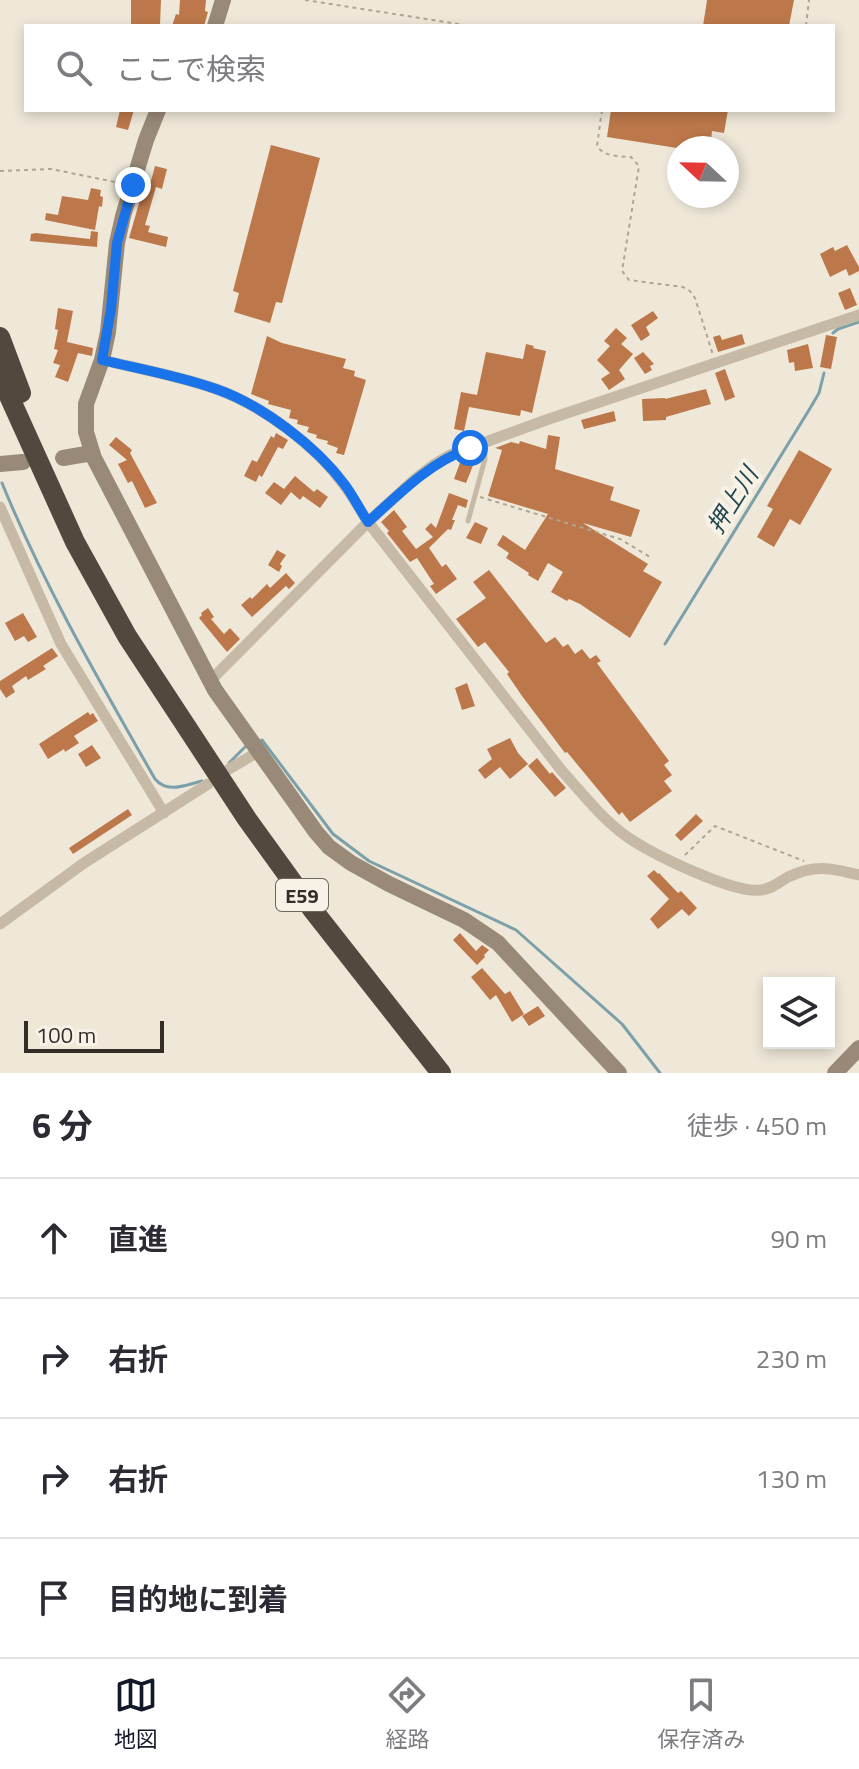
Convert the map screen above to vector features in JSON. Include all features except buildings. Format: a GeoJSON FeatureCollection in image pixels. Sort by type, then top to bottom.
{"type":"FeatureCollection","features":[{"type":"Feature","properties":{"kind":"highway","name":"E59"},"geometry":{"type":"LineString","coordinates":[[0,337],[13,375],[83,537],[174,710]]}},
{"type":"Feature","properties":{"kind":"highway","name":"E59"},"geometry":{"type":"LineString","coordinates":[[0,376],[75,542],[127,636],[247,819],[441,1073]]}},
{"type":"Feature","properties":{"kind":"street"},"geometry":{"type":"LineString","coordinates":[[216,24],[223,0]]}},
{"type":"Feature","properties":{"kind":"street"},"geometry":{"type":"LineString","coordinates":[[157,112],[146,140],[117,243],[111,309],[102,360],[86,404],[86,432],[92,453],[210,681],[316,832],[339,856],[464,920],[498,943],[619,1073]]}},
{"type":"Feature","properties":{"kind":"street"},"geometry":{"type":"LineString","coordinates":[[210,681],[368,522],[433,465],[450,455],[859,315]]}},
{"type":"Feature","properties":{"kind":"street"},"geometry":{"type":"LineString","coordinates":[[102,360],[220,390],[290,431],[322,459],[562,771],[625,836],[655,853],[730,886],[757,891],[771,888],[797,873],[820,867],[859,875]]}},
{"type":"Feature","properties":{"kind":"street"},"geometry":{"type":"LineString","coordinates":[[63,458],[92,453]]}},
{"type":"Feature","properties":{"kind":"street"},"geometry":{"type":"LineString","coordinates":[[0,464],[23,462]]}},
{"type":"Feature","properties":{"kind":"street"},"geometry":{"type":"LineString","coordinates":[[0,507],[61,644],[164,813]]}},
{"type":"Feature","properties":{"kind":"street"},"geometry":{"type":"LineString","coordinates":[[229,769],[258,752]]}},
{"type":"Feature","properties":{"kind":"street"},"geometry":{"type":"LineString","coordinates":[[0,924],[84,863],[208,784]]}},
{"type":"Feature","properties":{"kind":"street"},"geometry":{"type":"LineString","coordinates":[[835,1073],[859,1048]]}},
{"type":"Feature","properties":{"kind":"lane"},"geometry":{"type":"LineString","coordinates":[[468,521],[485,459],[484,443]]}},
{"type":"Feature","properties":{"kind":"path"},"geometry":{"type":"LineString","coordinates":[[305,0],[458,24]]}},
{"type":"Feature","properties":{"kind":"path"},"geometry":{"type":"LineString","coordinates":[[806,24],[809,0]]}},
{"type":"Feature","properties":{"kind":"path"},"geometry":{"type":"LineString","coordinates":[[602,112],[597,146],[600,151],[631,157],[639,166],[622,271],[629,280],[683,287],[690,291],[716,364]]}},
{"type":"Feature","properties":{"kind":"path"},"geometry":{"type":"LineString","coordinates":[[0,171],[51,169],[133,185]]}},
{"type":"Feature","properties":{"kind":"path"},"geometry":{"type":"LineString","coordinates":[[475,495],[620,539],[650,557]]}},
{"type":"Feature","properties":{"kind":"path"},"geometry":{"type":"LineString","coordinates":[[677,863],[715,826],[820,867]]}},
{"type":"Feature","properties":{"kind":"waterway","name":"押上川"},"geometry":{"type":"LineString","coordinates":[[833,333],[859,322]]}},
{"type":"Feature","properties":{"kind":"waterway","name":"押上川"},"geometry":{"type":"LineString","coordinates":[[665,644],[819,393],[824,373]]}},
{"type":"Feature","properties":{"kind":"waterway"},"geometry":{"type":"LineString","coordinates":[[2,483],[54,596],[155,779],[171,787],[202,781]]}},
{"type":"Feature","properties":{"kind":"waterway"},"geometry":{"type":"LineString","coordinates":[[260,741],[333,834],[369,861],[516,930],[622,1024],[660,1073]]}},
{"type":"Feature","properties":{"kind":"waterway"},"geometry":{"type":"LineString","coordinates":[[229,763],[245,747]]}},
{"type":"Feature","properties":{"kind":"route"},"geometry":{"type":"LineString","coordinates":[[133,185],[117,243],[111,309],[102,360],[199,383],[257,409],[290,431],[322,459],[344,484],[368,522],[433,465],[470,448]]}}]}
